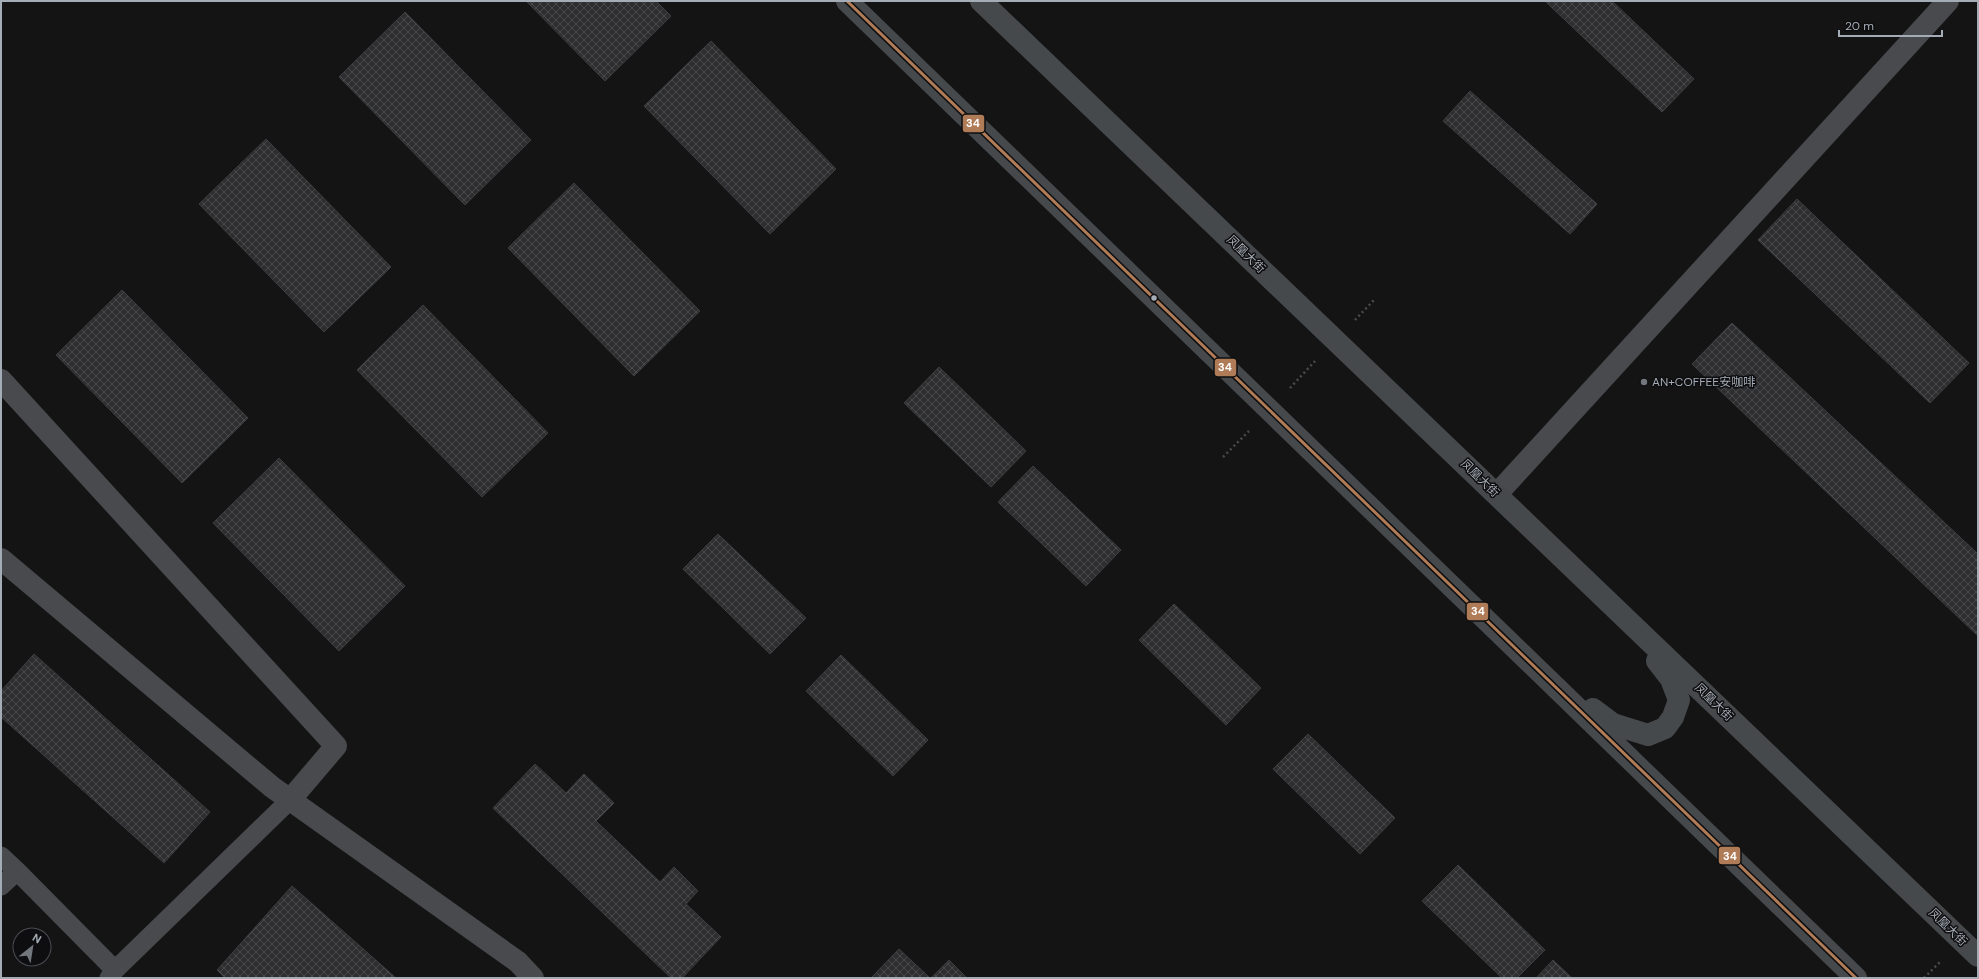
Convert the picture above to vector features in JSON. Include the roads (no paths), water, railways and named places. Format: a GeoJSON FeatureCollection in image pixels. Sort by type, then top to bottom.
{"type":"FeatureCollection","features":[{"type":"Feature","properties":{"kind":"main road"},"geometry":{"type":"LineString","coordinates":[[847,1],[1856,978]]}},
{"type":"Feature","properties":{"kind":"main road","name":"凤凰大街"},"geometry":{"type":"LineString","coordinates":[[981,1],[1978,956]]}},
{"type":"Feature","properties":{"kind":"main road"},"geometry":{"type":"LineString","coordinates":[[1524,656],[1612,724],[1648,735],[1665,728],[1673,717],[1679,700],[1671,679],[1609,602]]}},
{"type":"Feature","properties":{"kind":"street"},"geometry":{"type":"LineString","coordinates":[[1497,494],[1948,1]]}},
{"type":"Feature","properties":{"kind":"street"},"geometry":{"type":"LineString","coordinates":[[1,380],[336,746],[290,800]]}},
{"type":"Feature","properties":{"kind":"street"},"geometry":{"type":"LineString","coordinates":[[1,558],[11,576],[266,782],[518,962],[533,978]]}},
{"type":"Feature","properties":{"kind":"lane"},"geometry":{"type":"LineString","coordinates":[[1,856],[17,871],[112,974],[290,800]]}},
{"type":"Feature","properties":{"kind":"lane"},"geometry":{"type":"LineString","coordinates":[[1,886],[17,871]]}},
{"type":"Feature","properties":{"kind":"place","name":"AN+COFFEE安咖啡"},"geometry":{"type":"Point","coordinates":[1644,382]}}]}
